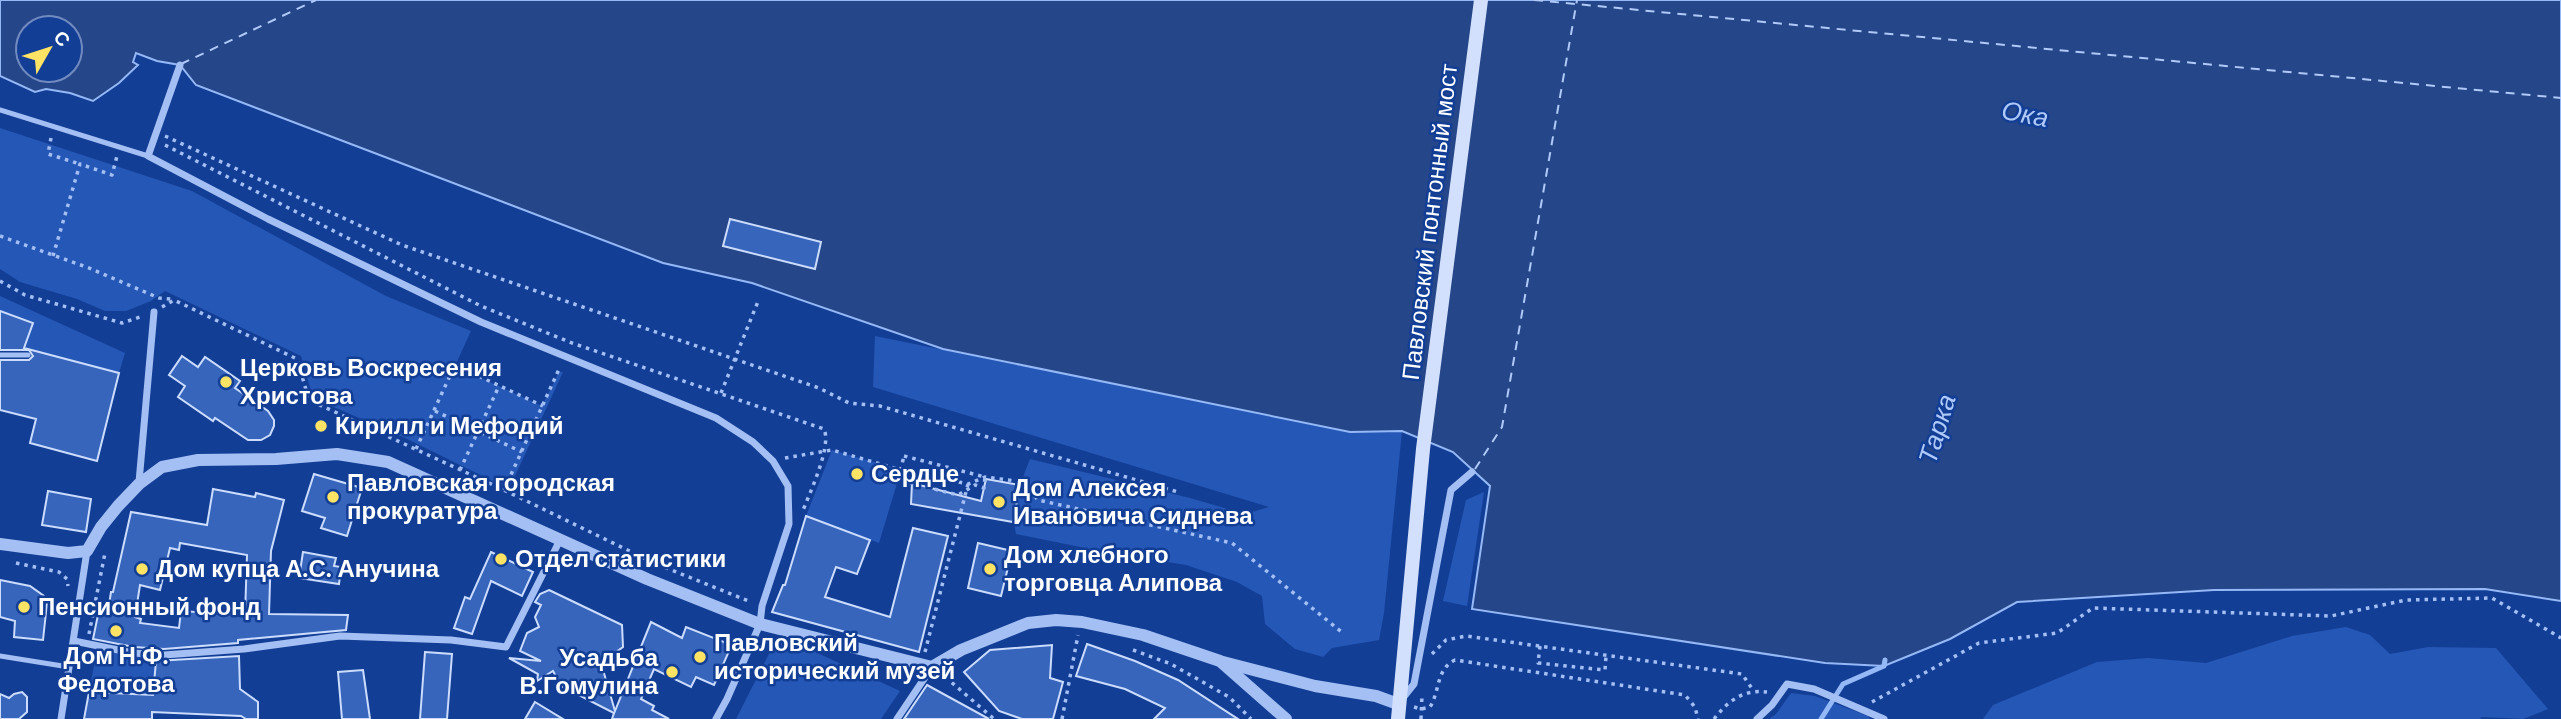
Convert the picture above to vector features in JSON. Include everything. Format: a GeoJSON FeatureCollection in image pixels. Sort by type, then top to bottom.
{"type":"FeatureCollection","features":[{"type":"Feature","properties":{"kind":"main road","name":"Павловский понтонный мост"},"geometry":{"type":"LineString","coordinates":[[1398,712],[1423,449],[1481,0]]}},
{"type":"Feature","properties":{"kind":"street"},"geometry":{"type":"LineString","coordinates":[[180,65],[148,156],[268,219],[481,322],[716,418],[753,442],[773,461],[788,486],[789,524],[762,606],[760,624],[716,719]]}},
{"type":"Feature","properties":{"kind":"street"},"geometry":{"type":"LineString","coordinates":[[139,484],[154,312]]}},
{"type":"Feature","properties":{"kind":"street"},"geometry":{"type":"LineString","coordinates":[[61,719],[87,551],[101,527],[139,484],[162,467],[198,460],[276,459],[337,454],[388,463],[647,579],[760,624],[932,667]]}},
{"type":"Feature","properties":{"kind":"street"},"geometry":{"type":"LineString","coordinates":[[897,719],[932,667],[961,650],[1028,623],[1056,620],[1082,622],[1143,635],[1220,661],[1315,686],[1377,696],[1398,712],[1414,684],[1451,490],[1472,472]]}},
{"type":"Feature","properties":{"kind":"street"},"geometry":{"type":"LineString","coordinates":[[74,641],[133,653],[164,655],[244,649],[340,636],[451,640],[506,647],[561,540]]}},
{"type":"Feature","properties":{"kind":"street"},"geometry":{"type":"LineString","coordinates":[[0,544],[68,553],[87,551]]}},
{"type":"Feature","properties":{"kind":"street"},"geometry":{"type":"LineString","coordinates":[[1220,661],[1286,719]]}},
{"type":"Feature","properties":{"kind":"street"},"geometry":{"type":"LineString","coordinates":[[1757,719],[1782,694],[1787,684],[1814,689],[1884,719]]}},
{"type":"Feature","properties":{"kind":"lane"},"geometry":{"type":"LineString","coordinates":[[0,110],[148,156]]}},
{"type":"Feature","properties":{"kind":"lane"},"geometry":{"type":"LineString","coordinates":[[0,355],[28,355]]}},
{"type":"Feature","properties":{"kind":"lane"},"geometry":{"type":"LineString","coordinates":[[0,656],[69,667]]}},
{"type":"Feature","properties":{"kind":"path"},"geometry":{"type":"LineString","coordinates":[[156,136],[481,306],[572,343],[824,429],[827,436],[824,451]]}},
{"type":"Feature","properties":{"kind":"path"},"geometry":{"type":"LineString","coordinates":[[156,136],[402,245],[818,388],[849,403],[880,406],[1178,492]]}},
{"type":"Feature","properties":{"kind":"path"},"geometry":{"type":"LineString","coordinates":[[48,154],[112,175],[120,146]]}},
{"type":"Feature","properties":{"kind":"path"},"geometry":{"type":"LineString","coordinates":[[53,256],[80,164]]}},
{"type":"Feature","properties":{"kind":"path"},"geometry":{"type":"LineString","coordinates":[[0,236],[89,268],[159,298],[174,300],[297,359],[309,400],[654,563],[762,606]]}},
{"type":"Feature","properties":{"kind":"path"},"geometry":{"type":"LineString","coordinates":[[0,281],[25,295],[122,323],[154,312],[174,300]]}},
{"type":"Feature","properties":{"kind":"path"},"geometry":{"type":"LineString","coordinates":[[721,393],[759,299]]}},
{"type":"Feature","properties":{"kind":"path"},"geometry":{"type":"LineString","coordinates":[[504,490],[559,372],[563,357],[572,343]]}},
{"type":"Feature","properties":{"kind":"path"},"geometry":{"type":"LineString","coordinates":[[416,449],[455,365],[543,407]]}},
{"type":"Feature","properties":{"kind":"path"},"geometry":{"type":"LineString","coordinates":[[460,470],[499,386]]}},
{"type":"Feature","properties":{"kind":"path"},"geometry":{"type":"LineString","coordinates":[[434,411],[522,452]]}},
{"type":"Feature","properties":{"kind":"path"},"geometry":{"type":"LineString","coordinates":[[773,461],[832,450],[901,470],[968,484],[985,477]]}},
{"type":"Feature","properties":{"kind":"path"},"geometry":{"type":"LineString","coordinates":[[985,477],[984,488],[975,485],[958,495],[898,480],[904,456],[985,477],[1024,482],[1038,500],[1233,543],[1344,634]]}},
{"type":"Feature","properties":{"kind":"path"},"geometry":{"type":"LineString","coordinates":[[924,655],[968,484]]}},
{"type":"Feature","properties":{"kind":"path"},"geometry":{"type":"LineString","coordinates":[[87,643],[106,550]]}},
{"type":"Feature","properties":{"kind":"path"},"geometry":{"type":"LineString","coordinates":[[12,562],[59,572],[67,579],[68,590]]}},
{"type":"Feature","properties":{"kind":"path"},"geometry":{"type":"LineString","coordinates":[[1861,708],[1979,643],[2057,633],[2093,608],[2331,616],[2406,600],[2493,598],[2561,638]]}},
{"type":"Feature","properties":{"kind":"path"},"geometry":{"type":"LineString","coordinates":[[1062,719],[1082,622]]}},
{"type":"Feature","properties":{"kind":"path"},"geometry":{"type":"LineString","coordinates":[[1414,684],[1432,653],[1446,640],[1466,636],[1742,674],[1753,690],[1727,702],[1714,719]]}},
{"type":"Feature","properties":{"kind":"path"},"geometry":{"type":"LineString","coordinates":[[1540,646],[1538,663],[1605,670],[1606,656]]}},
{"type":"Feature","properties":{"kind":"path"},"geometry":{"type":"LineString","coordinates":[[1126,647],[1171,664],[1228,697],[1251,719]]}},
{"type":"Feature","properties":{"kind":"path"},"geometry":{"type":"LineString","coordinates":[[946,660],[950,681],[994,719]]}},
{"type":"Feature","properties":{"kind":"path"},"geometry":{"type":"LineString","coordinates":[[1421,719],[1422,709],[1430,707],[1438,694],[1446,664],[1455,660],[1685,695],[1695,707],[1698,719]]}},
{"type":"Feature","properties":{"kind":"path"},"geometry":{"type":"LineString","coordinates":[[1570,667],[1570,677]]}},
{"type":"Feature","properties":{"kind":"shaded area"},"geometry":{"type":"Polygon","coordinates":[[[0,128],[192,191],[386,296],[471,331],[455,366],[542,406],[559,372],[563,372],[509,489],[405,438],[313,398],[301,356],[165,291],[151,301],[126,311],[105,311],[77,299],[20,282],[0,269],[0,128]]]}},
{"type":"Feature","properties":{"kind":"shaded area"},"geometry":{"type":"Polygon","coordinates":[[[0,296],[125,353],[119,373],[23,351],[33,323],[0,311],[0,296]]]}},
{"type":"Feature","properties":{"kind":"shaded area"},"geometry":{"type":"Polygon","coordinates":[[[875,336],[1350,432],[1402,431],[1379,640],[1332,648],[1323,657],[1295,649],[1265,624],[1262,596],[1237,582],[1186,565],[1016,534],[1015,505],[1030,459],[1245,514],[1269,507],[873,387],[875,336]]]}},
{"type":"Feature","properties":{"kind":"shaded area"},"geometry":{"type":"Polygon","coordinates":[[[832,450],[901,470],[879,543],[806,516],[832,450]]]}},
{"type":"Feature","properties":{"kind":"shaded area"},"geometry":{"type":"Polygon","coordinates":[[[1484,492],[1467,606],[1443,601],[1466,500],[1484,492]]]}},
{"type":"Feature","properties":{"kind":"shaded area"},"geometry":{"type":"Polygon","coordinates":[[[2346,627],[2370,635],[2390,654],[2428,647],[2496,648],[2548,709],[2523,719],[1983,719],[1993,705],[2097,662],[2148,658],[2206,663],[2292,636],[2346,627]]]}},
{"type":"Feature","properties":{"kind":"shaded area"},"geometry":{"type":"Polygon","coordinates":[[[789,640],[900,691],[881,719],[736,719],[773,646],[789,640]]]}},
{"type":"Feature","properties":{"kind":"shaded area"},"geometry":{"type":"Polygon","coordinates":[[[97,650],[156,660],[153,695],[89,692],[97,650]]]}},
{"type":"Feature","properties":{"kind":"shaded area"},"geometry":{"type":"Polygon","coordinates":[[[1791,693],[1815,696],[1870,719],[1769,719],[1776,714],[1791,693]]]}},
{"type":"Feature","properties":{"kind":"water","name":"Ока"},"geometry":{"type":"Polygon","coordinates":[[[0,0],[2561,0],[2561,601],[2485,589],[2214,590],[2017,602],[1950,639],[1884,666],[1825,663],[1472,609],[1490,486],[1453,452],[1402,431],[1350,432],[943,349],[752,283],[663,263],[196,85],[180,65],[157,61],[136,53],[133,62],[138,65],[119,83],[93,101],[46,89],[35,92],[18,84],[84,84],[84,14],[14,14],[14,82],[0,76],[0,0]]]}},
{"type":"Feature","properties":{"kind":"building"},"geometry":{"type":"Polygon","coordinates":[[[730,219],[821,242],[815,269],[723,246],[730,219]]]}},
{"type":"Feature","properties":{"kind":"building"},"geometry":{"type":"Polygon","coordinates":[[[0,311],[33,323],[24,348],[119,373],[97,461],[30,443],[36,419],[0,410],[0,360],[29,360],[33,356],[29,350],[0,350],[0,311]]]}},
{"type":"Feature","properties":{"kind":"building"},"geometry":{"type":"Polygon","coordinates":[[[182,356],[198,367],[205,357],[240,381],[235,388],[268,411],[274,420],[270,435],[261,440],[248,440],[215,418],[213,421],[178,397],[185,386],[169,375],[182,356]]]}},
{"type":"Feature","properties":{"kind":"building","name":"Павловская городская прокуратура"},"geometry":{"type":"Polygon","coordinates":[[[314,474],[362,488],[347,536],[321,528],[325,518],[302,511],[314,474]]]}},
{"type":"Feature","properties":{"kind":"building"},"geometry":{"type":"Polygon","coordinates":[[[986,479],[1020,485],[1013,522],[911,504],[912,483],[981,501],[986,479]]]}},
{"type":"Feature","properties":{"kind":"building"},"geometry":{"type":"Polygon","coordinates":[[[213,489],[255,497],[256,493],[284,500],[271,551],[269,614],[348,615],[346,630],[164,649],[134,647],[93,639],[99,610],[108,611],[131,512],[207,525],[213,489]],[[180,543],[179,550],[170,548],[160,590],[140,585],[135,617],[141,619],[140,623],[179,628],[181,611],[245,615],[247,555],[180,543]]]}},
{"type":"Feature","properties":{"kind":"building"},"geometry":{"type":"Polygon","coordinates":[[[48,491],[91,499],[86,532],[42,525],[48,491]]]}},
{"type":"Feature","properties":{"kind":"building"},"geometry":{"type":"Polygon","coordinates":[[[806,516],[870,540],[857,574],[836,567],[825,597],[890,617],[913,528],[948,536],[919,652],[772,612],[785,585],[806,516]]]}},
{"type":"Feature","properties":{"kind":"building","name":"Дом хлебного торговца Алипова"},"geometry":{"type":"Polygon","coordinates":[[[978,543],[1012,551],[1001,596],[968,588],[978,543]]]}},
{"type":"Feature","properties":{"kind":"building"},"geometry":{"type":"Polygon","coordinates":[[[303,552],[336,558],[334,566],[341,567],[339,584],[299,578],[303,552]]]}},
{"type":"Feature","properties":{"kind":"building"},"geometry":{"type":"Polygon","coordinates":[[[491,552],[533,572],[522,596],[491,581],[472,634],[454,628],[465,597],[470,599],[491,552]]]}},
{"type":"Feature","properties":{"kind":"building","name":"Пенсионный фонд"},"geometry":{"type":"Polygon","coordinates":[[[0,580],[30,586],[44,596],[47,603],[43,640],[14,637],[15,621],[0,617],[0,580]]]}},
{"type":"Feature","properties":{"kind":"building"},"geometry":{"type":"Polygon","coordinates":[[[549,590],[622,625],[623,647],[601,663],[615,711],[651,622],[682,638],[686,627],[724,642],[730,649],[714,685],[696,677],[691,687],[654,669],[641,699],[654,706],[652,710],[669,719],[612,719],[614,713],[561,686],[553,671],[537,681],[538,674],[509,658],[541,661],[520,651],[527,633],[539,627],[535,617],[541,605],[535,602],[540,594],[549,590]]]}},
{"type":"Feature","properties":{"kind":"building"},"geometry":{"type":"Polygon","coordinates":[[[1087,644],[1178,680],[1238,719],[1154,719],[1165,708],[1125,689],[1076,676],[1087,644]]]}},
{"type":"Feature","properties":{"kind":"building"},"geometry":{"type":"Polygon","coordinates":[[[1052,645],[1050,678],[1063,682],[1053,719],[1022,719],[999,711],[964,672],[990,650],[1052,645]]]}},
{"type":"Feature","properties":{"kind":"building"},"geometry":{"type":"Polygon","coordinates":[[[425,652],[452,654],[447,719],[420,719],[425,652]]]}},
{"type":"Feature","properties":{"kind":"building"},"geometry":{"type":"Polygon","coordinates":[[[239,656],[240,689],[258,702],[258,719],[152,712],[152,719],[84,719],[89,692],[153,695],[156,661],[239,656]]]}},
{"type":"Feature","properties":{"kind":"building"},"geometry":{"type":"Polygon","coordinates":[[[363,670],[370,719],[342,719],[338,672],[363,670]]]}},
{"type":"Feature","properties":{"kind":"building"},"geometry":{"type":"Polygon","coordinates":[[[927,685],[989,719],[904,719],[927,685]]]}},
{"type":"Feature","properties":{"kind":"building"},"geometry":{"type":"Polygon","coordinates":[[[22,692],[27,697],[27,712],[19,719],[0,719],[0,694],[9,698],[22,692]]]}},
{"type":"Feature","properties":{"kind":"building"},"geometry":{"type":"Polygon","coordinates":[[[535,702],[563,719],[525,719],[535,702]]]}},
{"type":"Feature","properties":{"kind":"waterway","name":"Тарка"},"geometry":{"type":"LineString","coordinates":[[1821,719],[1843,684],[1884,666],[1885,660]]}},
{"type":"Feature","properties":{"kind":"ferry route"},"geometry":{"type":"LineString","coordinates":[[181,64],[316,0]]}},
{"type":"Feature","properties":{"kind":"ferry route"},"geometry":{"type":"LineString","coordinates":[[1534,0],[2561,98]]}},
{"type":"Feature","properties":{"kind":"ferry route"},"geometry":{"type":"LineString","coordinates":[[1475,469],[1502,427],[1577,0]]}},
{"type":"Feature","properties":{"kind":"place","name":"Церковь Воскресения Христова"},"geometry":{"type":"Point","coordinates":[226,382]}},
{"type":"Feature","properties":{"kind":"place","name":"Кирилл и Мефодий"},"geometry":{"type":"Point","coordinates":[321,426]}},
{"type":"Feature","properties":{"kind":"place","name":"Сердце"},"geometry":{"type":"Point","coordinates":[857,474]}},
{"type":"Feature","properties":{"kind":"place","name":"Павловская городская прокуратура"},"geometry":{"type":"Point","coordinates":[333,497]}},
{"type":"Feature","properties":{"kind":"place","name":"Дом Алексея Ивановича Сиднева"},"geometry":{"type":"Point","coordinates":[999,502]}},
{"type":"Feature","properties":{"kind":"place","name":"Отдел статистики"},"geometry":{"type":"Point","coordinates":[501,559]}},
{"type":"Feature","properties":{"kind":"place","name":"Дом купца А.С. Анучина"},"geometry":{"type":"Point","coordinates":[142,569]}},
{"type":"Feature","properties":{"kind":"place","name":"Дом хлебного торговца Алипова"},"geometry":{"type":"Point","coordinates":[990,569]}},
{"type":"Feature","properties":{"kind":"place","name":"Пенсионный фонд"},"geometry":{"type":"Point","coordinates":[24,607]}},
{"type":"Feature","properties":{"kind":"place","name":"Дом Н.Ф. Федотова"},"geometry":{"type":"Point","coordinates":[116,631]}},
{"type":"Feature","properties":{"kind":"place","name":"Павловский исторический музей"},"geometry":{"type":"Point","coordinates":[700,657]}},
{"type":"Feature","properties":{"kind":"place","name":"Усадьба В.Гомулина"},"geometry":{"type":"Point","coordinates":[672,672]}}]}
